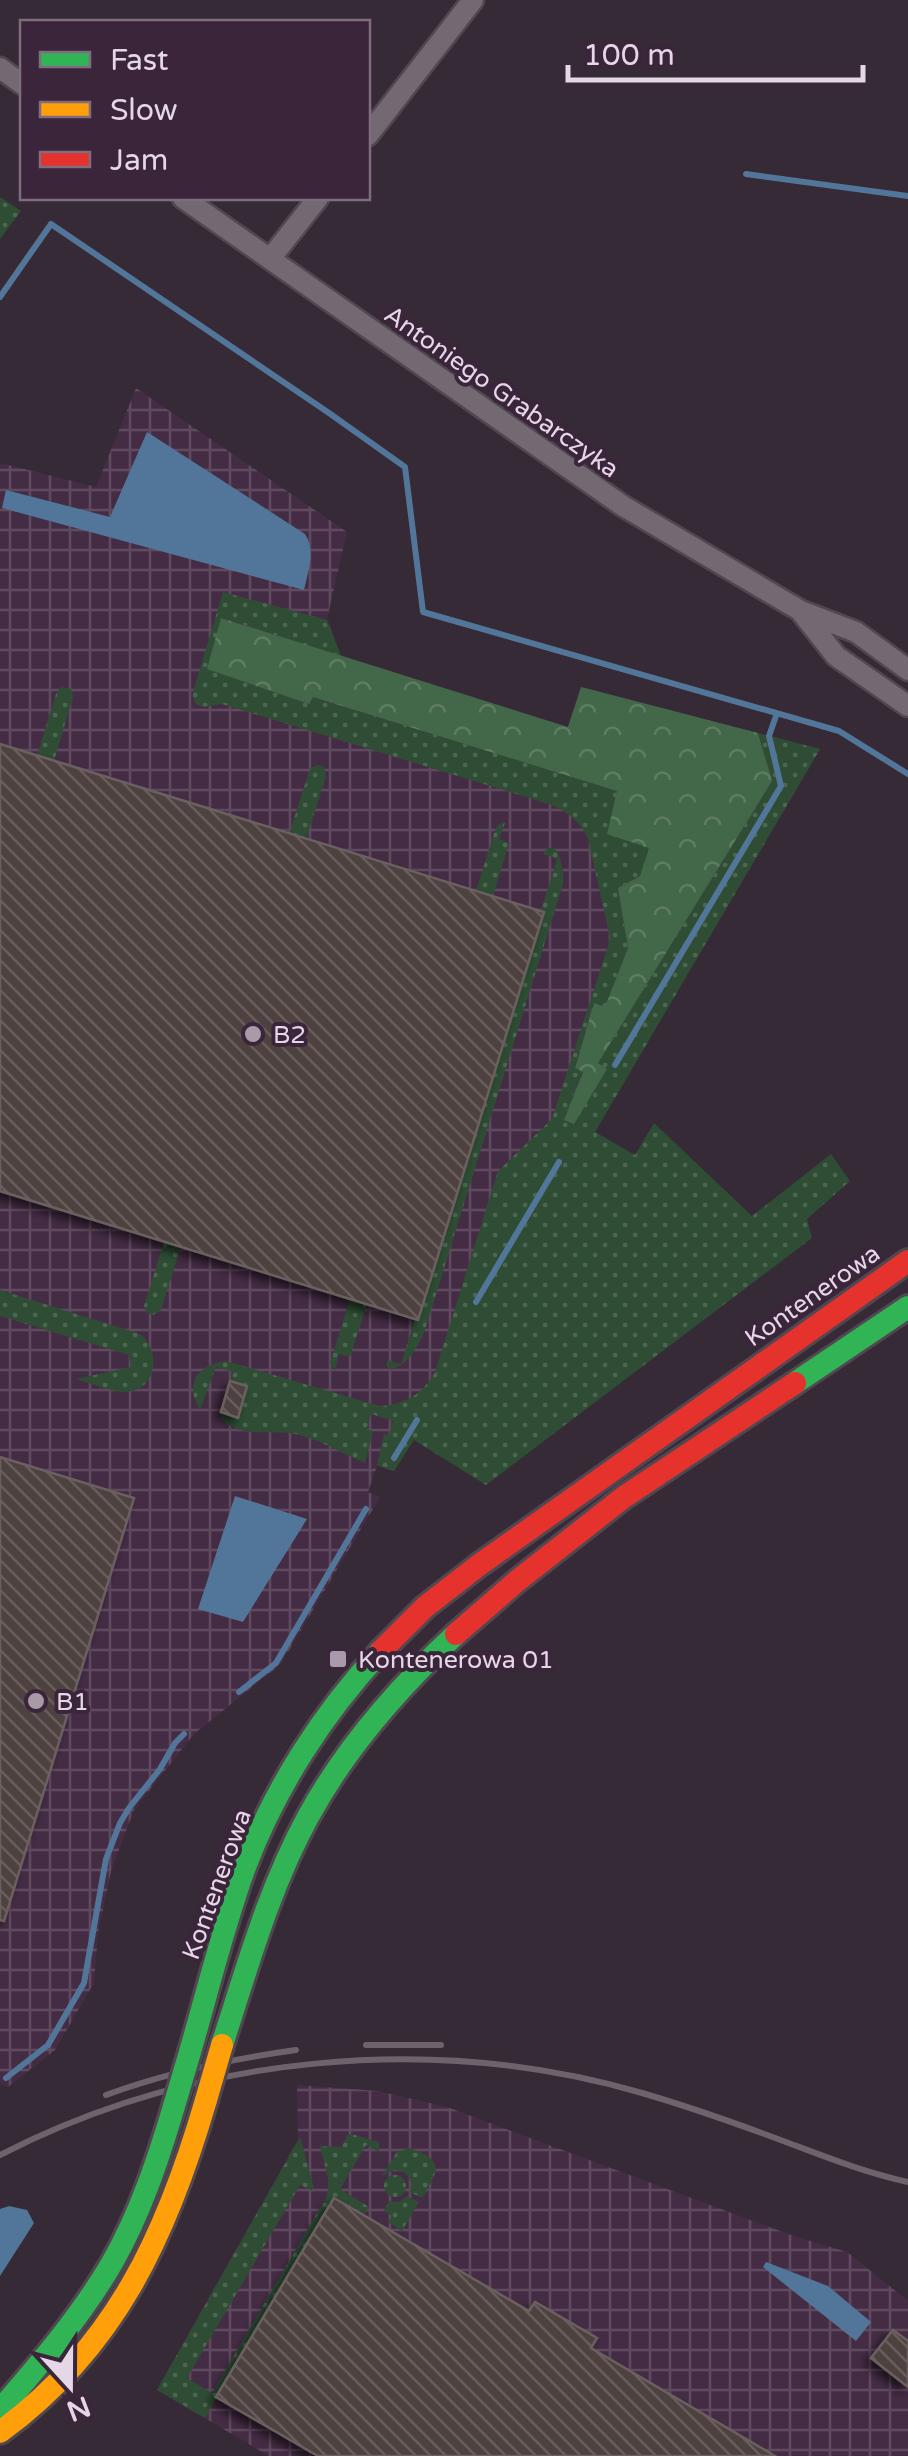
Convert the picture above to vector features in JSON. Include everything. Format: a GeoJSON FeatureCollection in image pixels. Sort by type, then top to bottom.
{"type":"FeatureCollection","features":[{"type":"Feature","properties":{"kind":"main road","name":"Kontenerowa"},"geometry":{"type":"LineString","coordinates":[[0,2410],[62,2336],[112,2263],[152,2178],[256,1840],[285,1782],[342,1695],[387,1644],[479,1564],[908,1261]]}},
{"type":"Feature","properties":{"kind":"main road"},"geometry":{"type":"LineString","coordinates":[[0,2432],[29,2411],[70,2371],[144,2261],[181,2182],[268,1904],[307,1818],[375,1714],[418,1668],[489,1604],[600,1514],[908,1307]]}},
{"type":"Feature","properties":{"kind":"street"},"geometry":{"type":"LineString","coordinates":[[372,129],[471,2]]}},
{"type":"Feature","properties":{"kind":"street","name":"Antoniego Grabarczyka"},"geometry":{"type":"LineString","coordinates":[[187,200],[624,506],[801,611],[856,632],[908,670]]}},
{"type":"Feature","properties":{"kind":"street"},"geometry":{"type":"LineString","coordinates":[[270,259],[316,200]]}},
{"type":"Feature","properties":{"kind":"street","name":"Antoniego Grabarczyka"},"geometry":{"type":"LineString","coordinates":[[801,611],[836,656],[908,706]]}},
{"type":"Feature","properties":{"kind":"shaded area"},"geometry":{"type":"Polygon","coordinates":[[[136,388],[347,532],[327,619],[341,656],[568,727],[581,687],[820,749],[394,1471],[377,1466],[368,1492],[380,1497],[281,1664],[194,1734],[134,1810],[111,1871],[98,1933],[94,1983],[55,2050],[8,2087],[0,2084],[0,463],[96,487],[136,388]]]}},
{"type":"Feature","properties":{"kind":"shaded area"},"geometry":{"type":"Polygon","coordinates":[[[297,2085],[378,2091],[447,2107],[788,2234],[847,2252],[908,2301],[908,2456],[269,2456],[157,2390],[298,2140],[297,2085]]]}},
{"type":"Feature","properties":{"kind":"green space"},"geometry":{"type":"Polygon","coordinates":[[[0,197],[21,211],[0,239],[0,197]]]}},
{"type":"Feature","properties":{"kind":"green space"},"geometry":{"type":"Polygon","coordinates":[[[223,592],[327,620],[341,656],[222,618],[208,669],[309,704],[312,697],[618,791],[649,847],[640,876],[618,888],[628,948],[605,1008],[593,1004],[575,1067],[583,1071],[564,1119],[606,1069],[597,1064],[772,781],[758,733],[820,749],[595,1132],[635,1155],[654,1123],[752,1216],[831,1154],[850,1181],[807,1219],[812,1238],[486,1485],[414,1440],[394,1471],[377,1465],[384,1434],[389,1435],[393,1421],[371,1414],[367,1429],[373,1431],[365,1463],[300,1435],[244,1431],[228,1424],[221,1418],[221,1412],[238,1417],[247,1386],[230,1381],[233,1372],[216,1367],[200,1410],[194,1384],[201,1371],[226,1361],[380,1406],[412,1397],[430,1380],[498,1171],[552,1119],[609,943],[588,839],[572,817],[549,804],[222,704],[195,703],[193,692],[223,592]]]}},
{"type":"Feature","properties":{"kind":"green space"},"geometry":{"type":"Polygon","coordinates":[[[221,618],[568,727],[581,687],[758,733],[772,781],[598,1063],[607,1069],[574,1124],[564,1120],[583,1072],[575,1068],[594,1003],[605,1007],[628,948],[618,888],[640,876],[649,848],[607,834],[617,791],[313,697],[309,704],[207,669],[221,618]]]}},
{"type":"Feature","properties":{"kind":"green space"},"geometry":{"type":"Polygon","coordinates":[[[61,687],[71,689],[73,697],[54,761],[37,756],[61,687]]]}},
{"type":"Feature","properties":{"kind":"green space"},"geometry":{"type":"Polygon","coordinates":[[[318,765],[324,767],[326,776],[306,839],[289,834],[309,772],[318,765]]]}},
{"type":"Feature","properties":{"kind":"green space"},"geometry":{"type":"Polygon","coordinates":[[[505,823],[499,839],[509,843],[493,896],[476,891],[495,830],[505,823]]]}},
{"type":"Feature","properties":{"kind":"green space"},"geometry":{"type":"Polygon","coordinates":[[[548,847],[555,849],[559,857],[563,884],[424,1333],[401,1364],[415,1319],[419,1319],[544,913],[541,911],[557,859],[543,854],[548,847]]]}},
{"type":"Feature","properties":{"kind":"green space"},"geometry":{"type":"Polygon","coordinates":[[[164,1242],[181,1247],[161,1310],[153,1315],[144,1306],[164,1242]]]}},
{"type":"Feature","properties":{"kind":"green space"},"geometry":{"type":"Polygon","coordinates":[[[0,1290],[140,1334],[153,1361],[149,1379],[134,1391],[123,1392],[76,1379],[131,1367],[129,1355],[0,1316],[0,1290]]]}},
{"type":"Feature","properties":{"kind":"green space"},"geometry":{"type":"Polygon","coordinates":[[[350,1299],[367,1304],[350,1357],[339,1354],[335,1371],[330,1363],[350,1299]]]}},
{"type":"Feature","properties":{"kind":"green space"},"geometry":{"type":"Polygon","coordinates":[[[387,1360],[401,1364],[390,1369],[387,1360]]]}},
{"type":"Feature","properties":{"kind":"green space"},"geometry":{"type":"Polygon","coordinates":[[[351,2134],[379,2142],[379,2152],[366,2145],[340,2189],[369,2207],[365,2214],[334,2196],[205,2418],[157,2390],[300,2137],[314,2188],[300,2185],[187,2378],[212,2393],[327,2196],[329,2182],[320,2146],[342,2147],[351,2134]]]}},
{"type":"Feature","properties":{"kind":"green space"},"geometry":{"type":"Polygon","coordinates":[[[410,2148],[429,2157],[436,2168],[422,2198],[410,2192],[410,2180],[403,2172],[394,2170],[382,2176],[397,2152],[410,2148]]]}},
{"type":"Feature","properties":{"kind":"green space"},"geometry":{"type":"Polygon","coordinates":[[[391,2175],[399,2175],[406,2186],[399,2197],[391,2197],[384,2190],[384,2182],[391,2175]]]}},
{"type":"Feature","properties":{"kind":"green space"},"geometry":{"type":"Polygon","coordinates":[[[407,2196],[419,2202],[402,2231],[388,2222],[392,2216],[384,2211],[389,2201],[399,2202],[407,2196]]]}},
{"type":"Feature","properties":{"kind":"water"},"geometry":{"type":"Polygon","coordinates":[[[147,432],[305,534],[311,554],[304,590],[2,508],[6,490],[110,517],[147,432]]]}},
{"type":"Feature","properties":{"kind":"water"},"geometry":{"type":"Polygon","coordinates":[[[235,1496],[307,1519],[243,1622],[198,1609],[235,1496]]]}},
{"type":"Feature","properties":{"kind":"water"},"geometry":{"type":"Polygon","coordinates":[[[9,2206],[27,2210],[34,2223],[0,2276],[0,2209],[9,2206]]]}},
{"type":"Feature","properties":{"kind":"water"},"geometry":{"type":"Polygon","coordinates":[[[766,2262],[828,2286],[871,2322],[856,2341],[763,2267],[766,2262]]]}},
{"type":"Feature","properties":{"kind":"building","name":"B2"},"geometry":{"type":"Polygon","coordinates":[[[0,744],[544,912],[418,1320],[0,1191],[0,744]]]}},
{"type":"Feature","properties":{"kind":"building"},"geometry":{"type":"Polygon","coordinates":[[[230,1381],[247,1386],[238,1418],[221,1412],[230,1381]]]}},
{"type":"Feature","properties":{"kind":"building","name":"B1"},"geometry":{"type":"Polygon","coordinates":[[[0,1457],[134,1498],[4,1921],[0,1920],[0,1457]]]}},
{"type":"Feature","properties":{"kind":"building"},"geometry":{"type":"Polygon","coordinates":[[[334,2198],[529,2311],[535,2302],[597,2338],[591,2348],[775,2456],[318,2456],[216,2397],[334,2198]]]}},
{"type":"Feature","properties":{"kind":"building"},"geometry":{"type":"Polygon","coordinates":[[[893,2330],[908,2341],[908,2387],[871,2358],[893,2330]]]}},
{"type":"Feature","properties":{"kind":"waterway"},"geometry":{"type":"LineString","coordinates":[[746,174],[908,196]]}},
{"type":"Feature","properties":{"kind":"waterway"},"geometry":{"type":"LineString","coordinates":[[0,297],[51,224],[405,467],[423,612],[839,731],[908,774]]}},
{"type":"Feature","properties":{"kind":"waterway"},"geometry":{"type":"LineString","coordinates":[[615,1065],[781,786],[769,736],[777,713]]}},
{"type":"Feature","properties":{"kind":"waterway"},"geometry":{"type":"LineString","coordinates":[[476,1302],[559,1162]]}},
{"type":"Feature","properties":{"kind":"waterway"},"geometry":{"type":"LineString","coordinates":[[394,1458],[417,1420]]}},
{"type":"Feature","properties":{"kind":"waterway"},"geometry":{"type":"LineString","coordinates":[[239,1692],[276,1663],[366,1509]]}},
{"type":"Feature","properties":{"kind":"waterway"},"geometry":{"type":"LineString","coordinates":[[6,2078],[48,2045],[84,1983],[106,1859],[120,1823],[184,1734]]}},
{"type":"Feature","properties":{"kind":"railway"},"geometry":{"type":"LineString","coordinates":[[366,2045],[441,2045]]}},
{"type":"Feature","properties":{"kind":"railway"},"geometry":{"type":"LineString","coordinates":[[106,2095],[200,2067],[296,2050]]}},
{"type":"Feature","properties":{"kind":"railway"},"geometry":{"type":"LineString","coordinates":[[0,2155],[75,2121],[153,2095],[233,2075],[315,2064],[398,2059],[480,2063],[562,2074],[642,2093],[908,2182]]}},
{"type":"Feature","properties":{"kind":"traffic: fast"},"geometry":{"type":"LineString","coordinates":[[795,1383],[908,1307]]}},
{"type":"Feature","properties":{"kind":"traffic: fast"},"geometry":{"type":"LineString","coordinates":[[222,2045],[270,1900],[308,1817],[339,1766],[374,1720],[456,1634]]}},
{"type":"Feature","properties":{"kind":"traffic: fast"},"geometry":{"type":"LineString","coordinates":[[190,2052],[237,1890],[257,1838],[302,1753],[381,1651]]}},
{"type":"Feature","properties":{"kind":"traffic: fast"},"geometry":{"type":"LineString","coordinates":[[174,2106],[190,2052]]}},
{"type":"Feature","properties":{"kind":"traffic: fast"},"geometry":{"type":"LineString","coordinates":[[0,2410],[73,2321],[112,2263],[148,2186],[174,2106]]}},
{"type":"Feature","properties":{"kind":"traffic: slow"},"geometry":{"type":"LineString","coordinates":[[206,2100],[222,2045]]}},
{"type":"Feature","properties":{"kind":"traffic: slow"},"geometry":{"type":"LineString","coordinates":[[0,2432],[41,2399],[76,2363],[132,2284],[174,2196],[206,2100]]}},
{"type":"Feature","properties":{"kind":"traffic: jam"},"geometry":{"type":"LineString","coordinates":[[381,1651],[425,1607],[479,1565],[908,1261]]}},
{"type":"Feature","properties":{"kind":"traffic: jam"},"geometry":{"type":"LineString","coordinates":[[456,1634],[624,1497],[795,1383]]}},
{"type":"Feature","properties":{"kind":"place","name":"B2"},"geometry":{"type":"Point","coordinates":[253,1034]}},
{"type":"Feature","properties":{"kind":"place","name":"Kontenerowa 01"},"geometry":{"type":"Point","coordinates":[338,1659]}},
{"type":"Feature","properties":{"kind":"place","name":"B1"},"geometry":{"type":"Point","coordinates":[36,1701]}}]}
